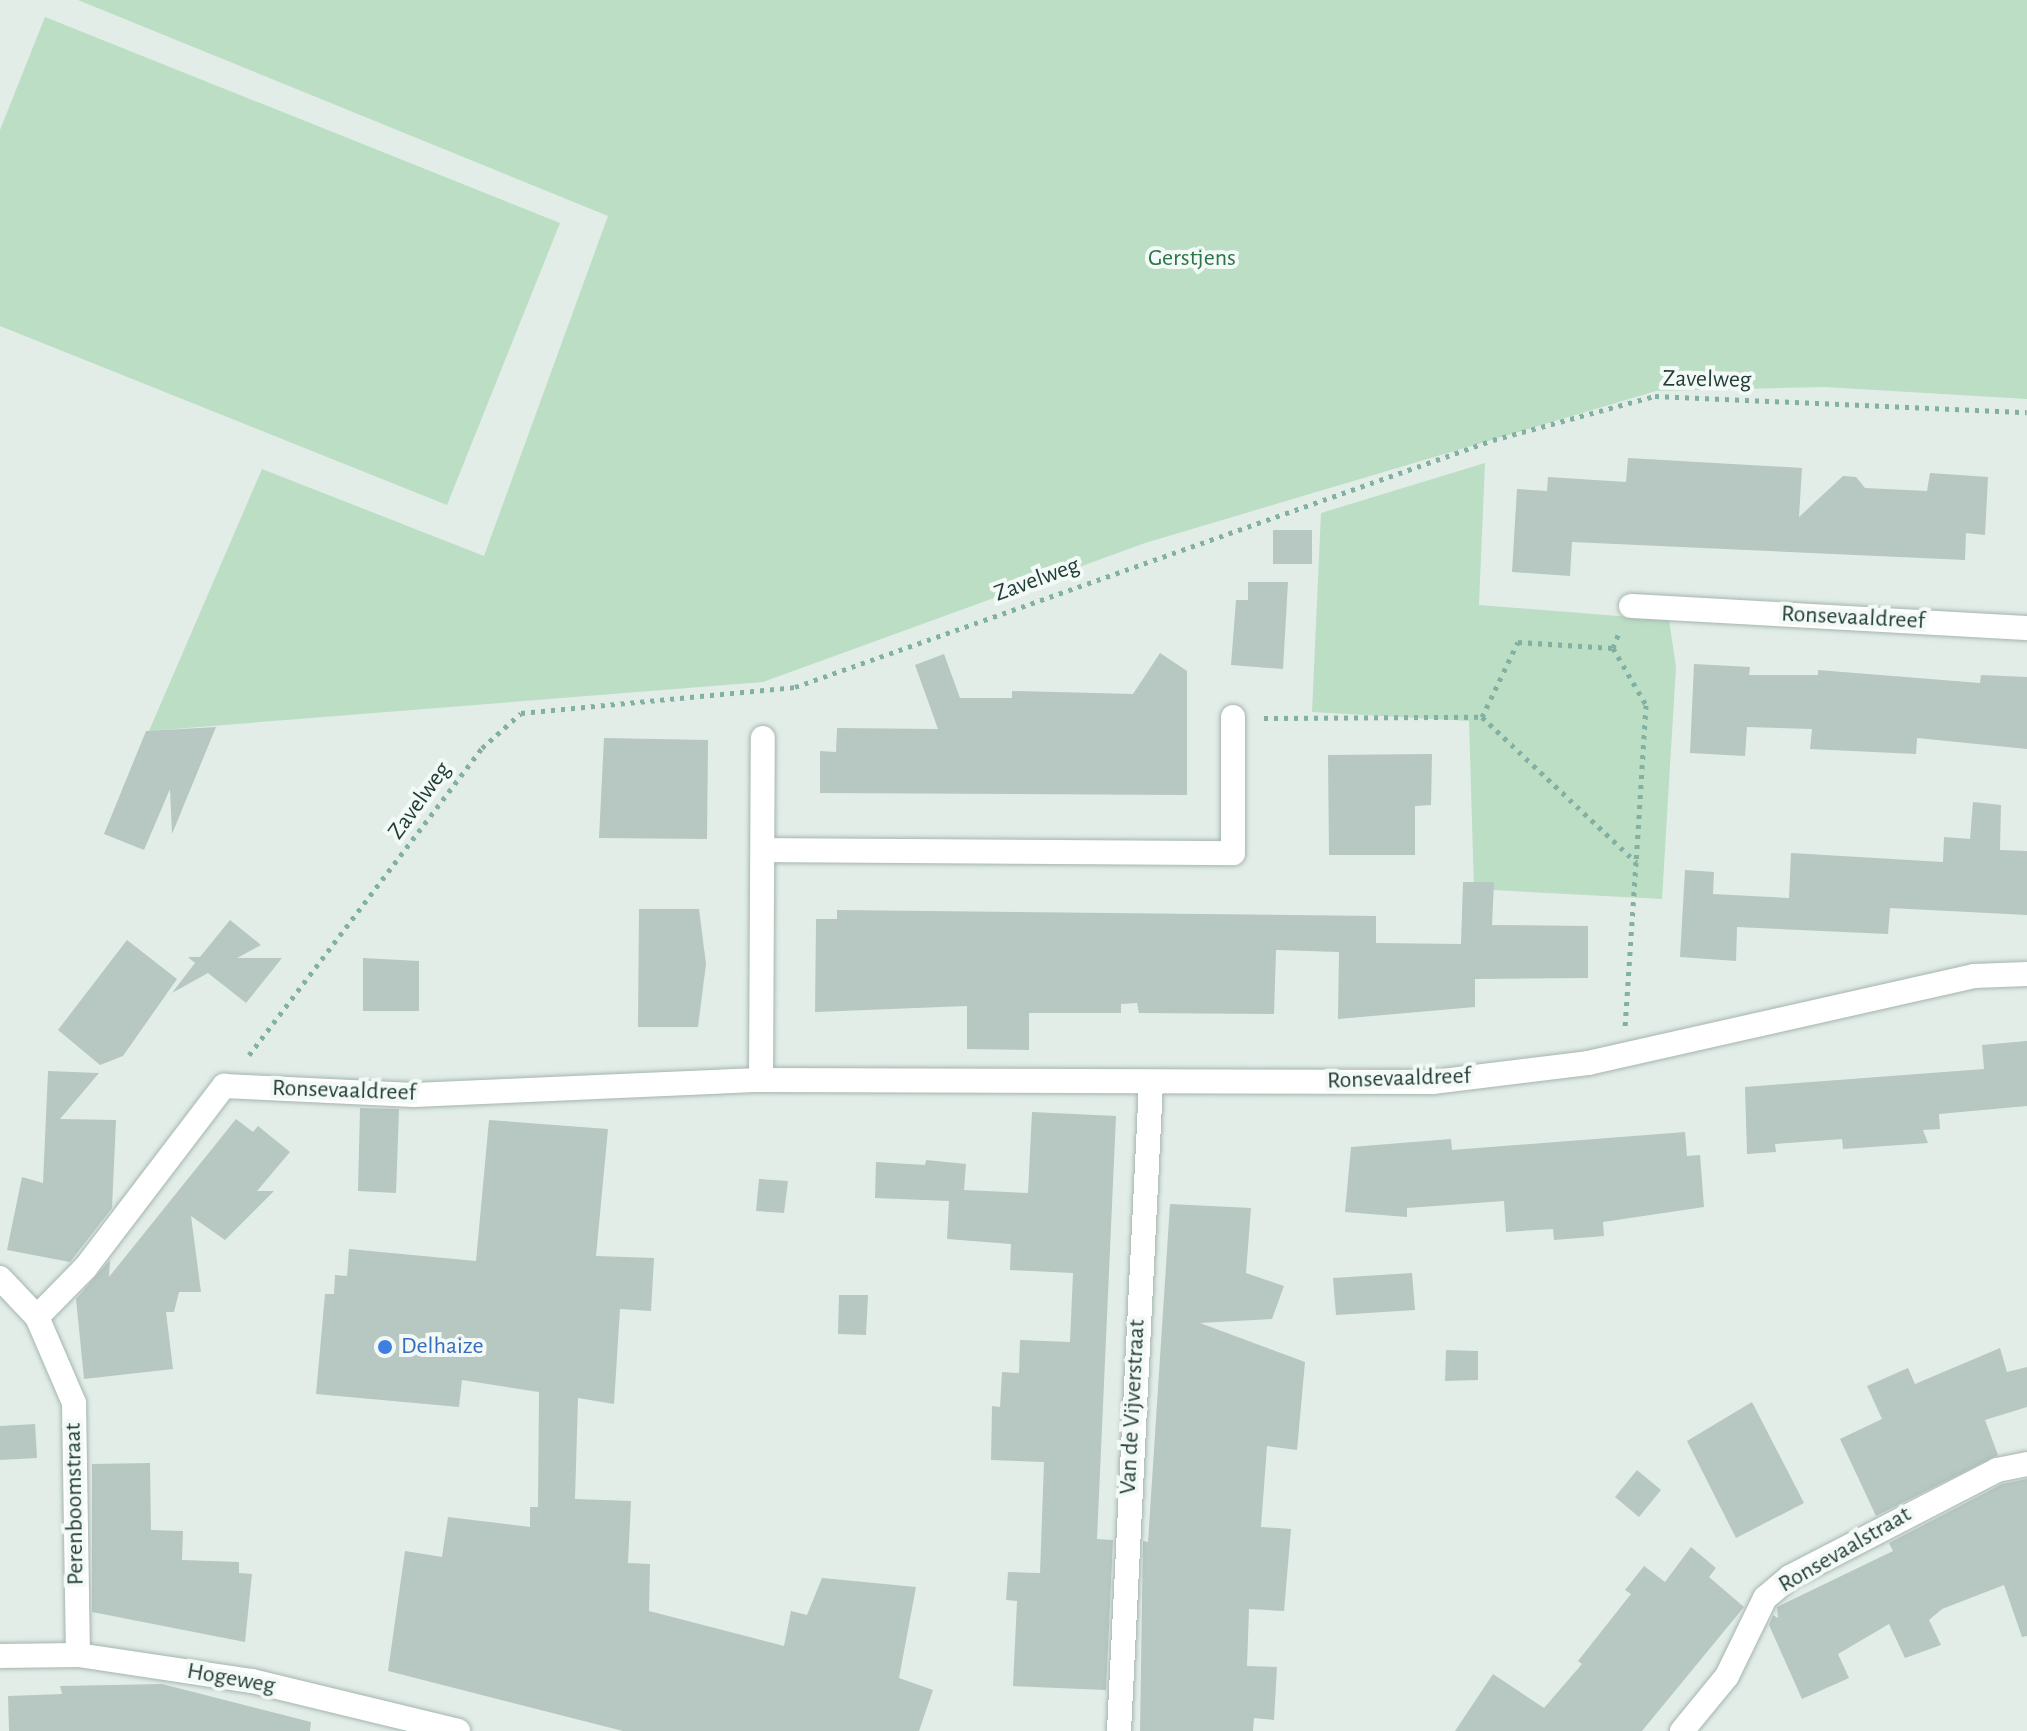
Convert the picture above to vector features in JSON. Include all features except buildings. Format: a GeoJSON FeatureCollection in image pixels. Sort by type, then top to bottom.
{"type":"FeatureCollection","features":[{"type":"Feature","properties":{"kind":"street","name":"Ronsevaaldreef"},"geometry":{"type":"LineString","coordinates":[[1631,606],[2027,628]]}},
{"type":"Feature","properties":{"kind":"street"},"geometry":{"type":"LineString","coordinates":[[763,850],[1233,853],[1233,717]]}},
{"type":"Feature","properties":{"kind":"street"},"geometry":{"type":"LineString","coordinates":[[761,1080],[763,738]]}},
{"type":"Feature","properties":{"kind":"street","name":"Ronsevaaldreef"},"geometry":{"type":"LineString","coordinates":[[224,1086],[414,1095],[761,1080],[1434,1082],[1623,1055],[1974,976],[2027,974]]}},
{"type":"Feature","properties":{"kind":"street","name":"Van de Vijverstraat"},"geometry":{"type":"LineString","coordinates":[[1119,1731],[1151,1083]]}},
{"type":"Feature","properties":{"kind":"street"},"geometry":{"type":"LineString","coordinates":[[37,1317],[86,1267],[224,1086]]}},
{"type":"Feature","properties":{"kind":"street","name":"Perenboomstraat"},"geometry":{"type":"LineString","coordinates":[[0,1278],[37,1317],[74,1403],[78,1655]]}},
{"type":"Feature","properties":{"kind":"street","name":"Ronsevaalstraat"},"geometry":{"type":"LineString","coordinates":[[1682,1731],[1727,1676],[1765,1598],[1790,1577],[1997,1470],[2027,1464]]}},
{"type":"Feature","properties":{"kind":"street","name":"Hogeweg"},"geometry":{"type":"LineString","coordinates":[[0,1656],[78,1655],[252,1681],[458,1731]]}},
{"type":"Feature","properties":{"kind":"path","name":"Zavelweg"},"geometry":{"type":"LineString","coordinates":[[224,1086],[482,748],[521,713],[795,687],[1493,440],[1655,396],[2027,412]]}},
{"type":"Feature","properties":{"kind":"path"},"geometry":{"type":"LineString","coordinates":[[1613,648],[1631,606]]}},
{"type":"Feature","properties":{"kind":"path"},"geometry":{"type":"LineString","coordinates":[[1482,717],[1518,642],[1613,648]]}},
{"type":"Feature","properties":{"kind":"path"},"geometry":{"type":"LineString","coordinates":[[1613,648],[1646,705],[1623,1055]]}},
{"type":"Feature","properties":{"kind":"path"},"geometry":{"type":"LineString","coordinates":[[1233,717],[1482,717],[1636,862]]}},
{"type":"Feature","properties":{"kind":"green space","name":"Gerstjens"},"geometry":{"type":"Polygon","coordinates":[[[78,0],[2027,0],[2027,399],[1825,387],[1656,391],[1145,543],[763,682],[149,731],[262,469],[484,556],[608,216],[78,0]]]}},
{"type":"Feature","properties":{"kind":"green space"},"geometry":{"type":"Polygon","coordinates":[[[45,17],[560,223],[447,505],[0,326],[0,130],[45,17]]]}},
{"type":"Feature","properties":{"kind":"green space"},"geometry":{"type":"Polygon","coordinates":[[[1485,463],[1479,605],[1669,620],[1676,667],[1662,899],[1474,889],[1469,721],[1312,712],[1321,513],[1485,463]]]}},
{"type":"Feature","properties":{"kind":"place","name":"Delhaize"},"geometry":{"type":"Point","coordinates":[385,1347]}}]}
